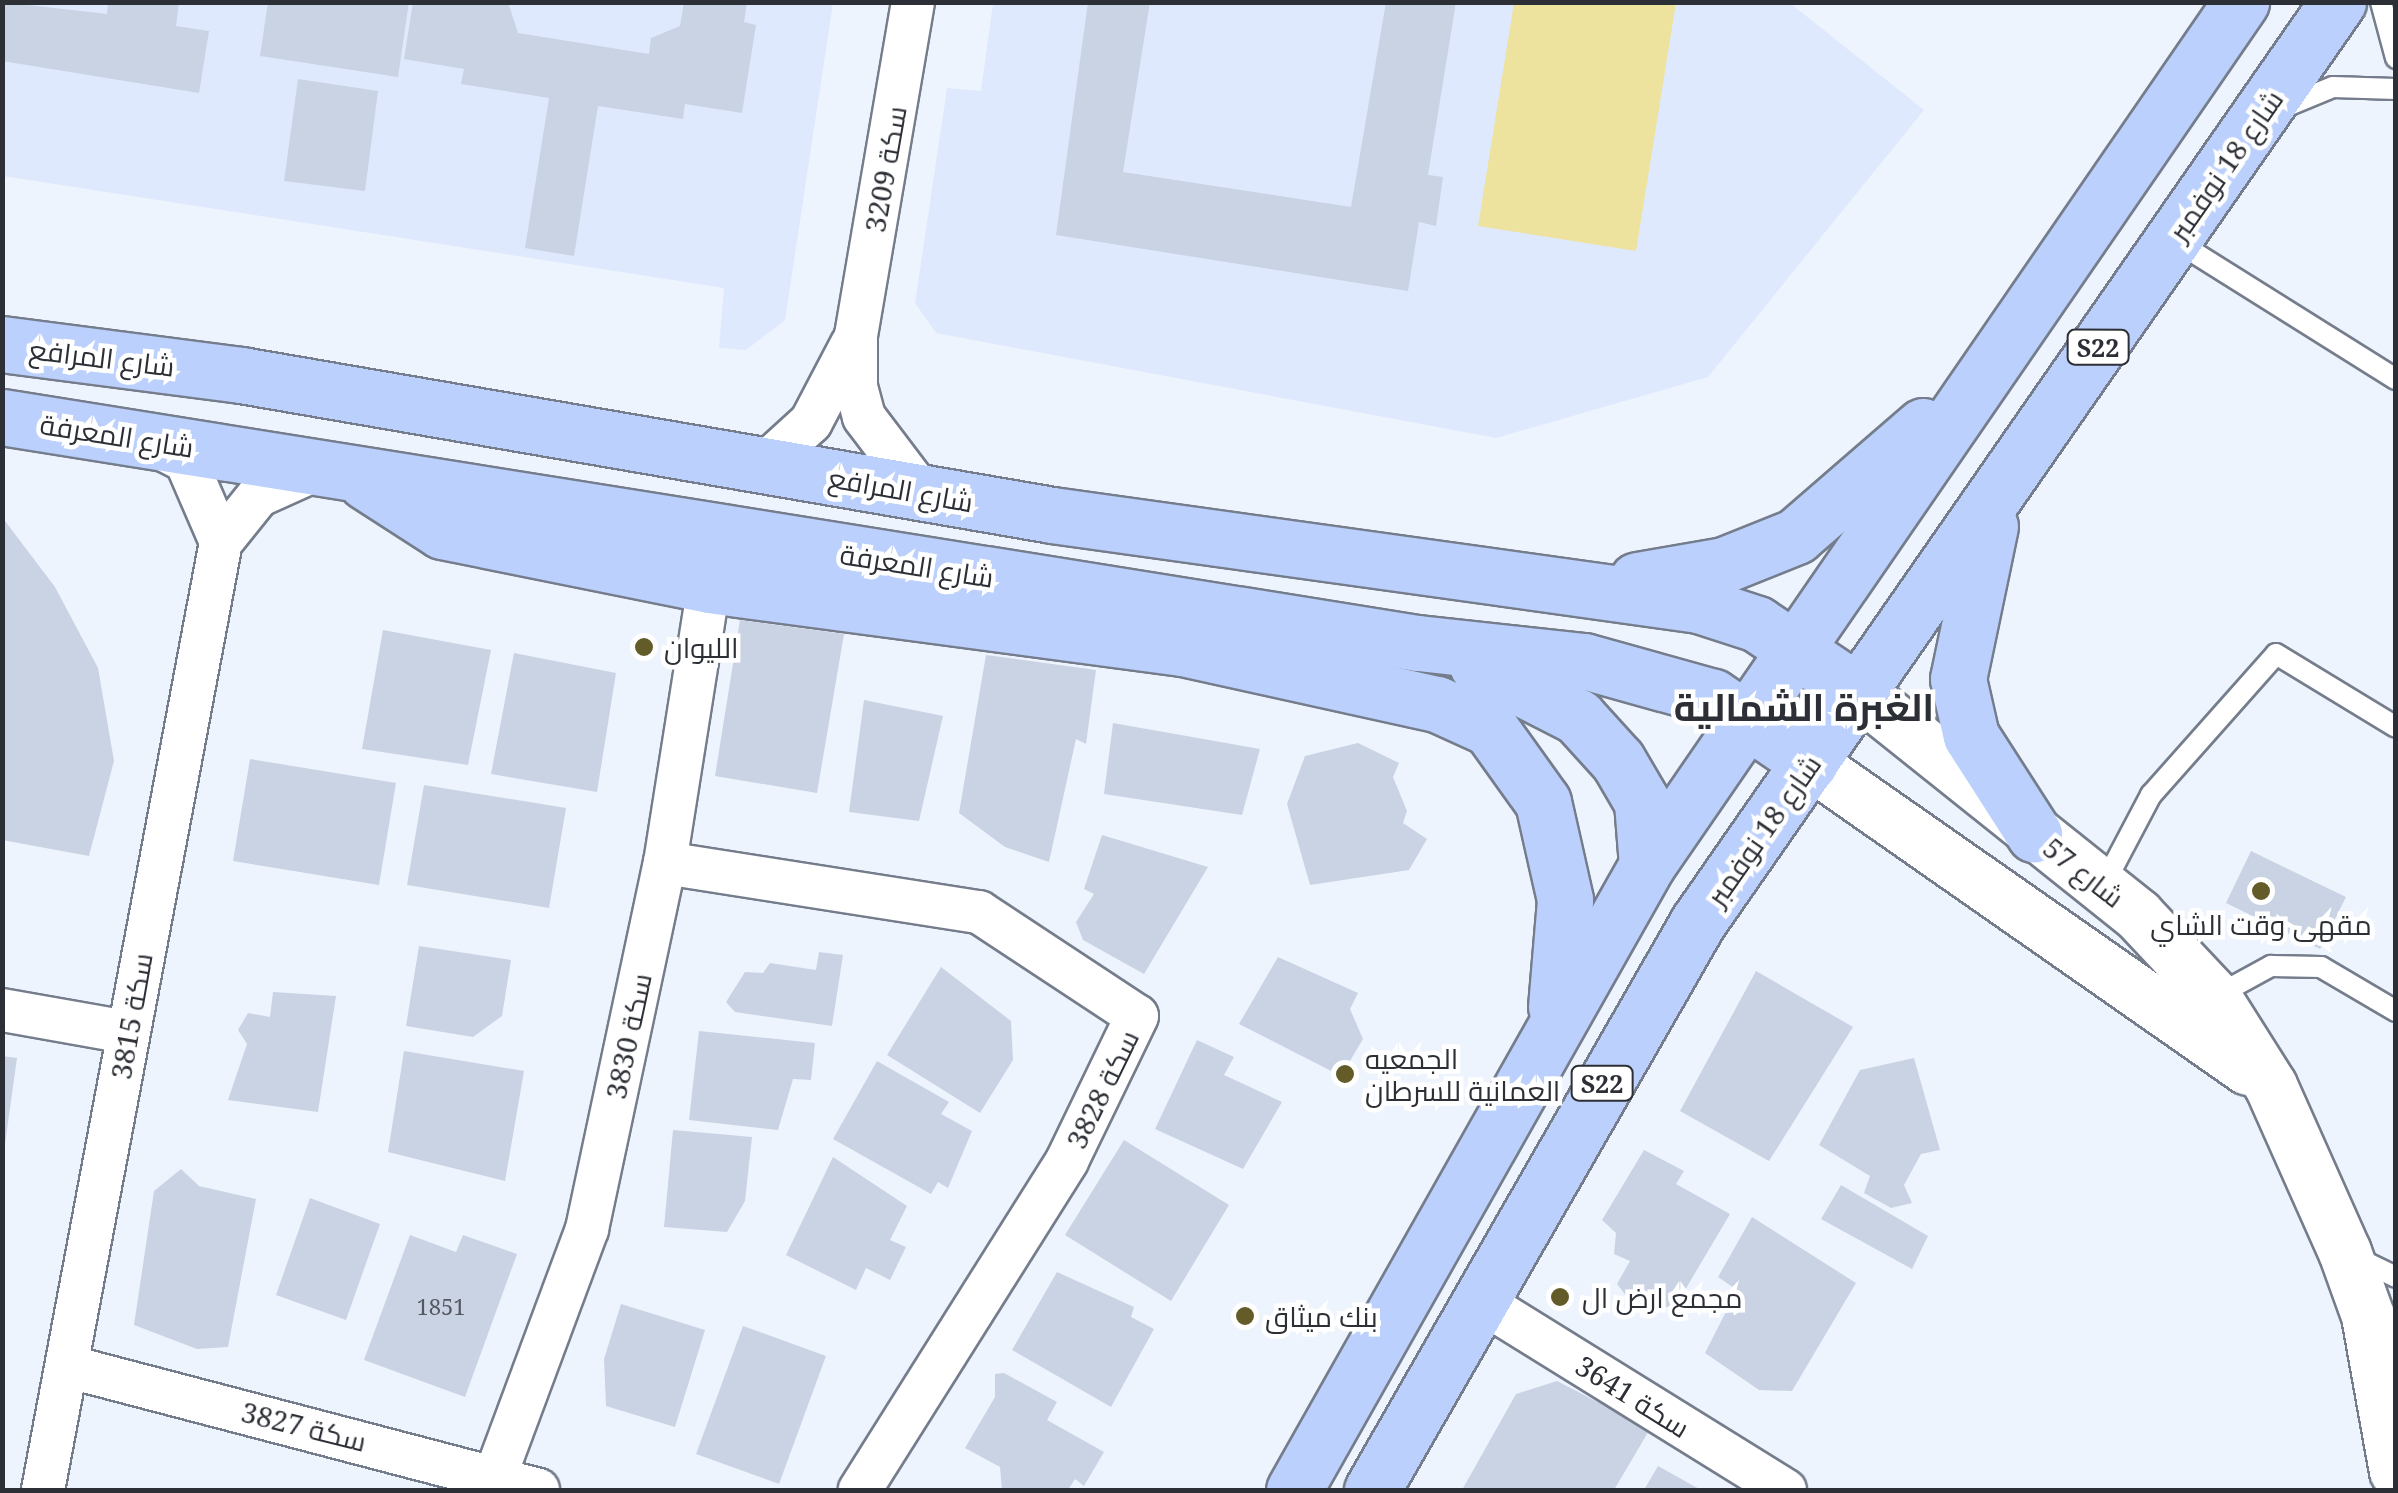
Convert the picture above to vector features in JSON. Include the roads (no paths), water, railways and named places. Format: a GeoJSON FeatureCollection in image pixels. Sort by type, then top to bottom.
{"type":"FeatureCollection","features":[{"type":"Feature","properties":{"kind":"main road","name":"S22"},"geometry":{"type":"LineString","coordinates":[[1294,1490],[1555,1021],[1647,866],[1744,717],[2008,344],[2241,2]]}},
{"type":"Feature","properties":{"kind":"main road","name":"شارع 18 نوفمبر"},"geometry":{"type":"LineString","coordinates":[[1372,1490],[1698,922],[2338,2]]}},
{"type":"Feature","properties":{"kind":"main road","name":"شارع المرافع"},"geometry":{"type":"LineString","coordinates":[[2,344],[242,374],[921,492],[1699,605],[1794,647]]}},
{"type":"Feature","properties":{"kind":"main road"},"geometry":{"type":"LineString","coordinates":[[1570,584],[1724,566],[1796,536],[2008,344]]}},
{"type":"Feature","properties":{"kind":"main road","name":"شارع المعرفة"},"geometry":{"type":"LineString","coordinates":[[2,417],[1418,642],[1620,669],[1713,697],[1810,763]]}},
{"type":"Feature","properties":{"kind":"main road"},"geometry":{"type":"LineString","coordinates":[[337,470],[442,531],[708,585],[1182,648],[1437,704],[1490,728],[1524,764],[1560,853],[1555,1021]]}},
{"type":"Feature","properties":{"kind":"main road"},"geometry":{"type":"LineString","coordinates":[[2003,483],[1958,680],[1971,736],[2034,834]]}},
{"type":"Feature","properties":{"kind":"main road"},"geometry":{"type":"LineString","coordinates":[[1418,642],[1530,685],[1578,717],[1642,802],[1647,866]]}},
{"type":"Feature","properties":{"kind":"main road"},"geometry":{"type":"LineString","coordinates":[[1794,647],[1860,693]]}},
{"type":"Feature","properties":{"kind":"street","name":"سكة 3209"},"geometry":{"type":"LineString","coordinates":[[913,2],[856,335],[864,417],[921,492]]}},
{"type":"Feature","properties":{"kind":"street"},"geometry":{"type":"LineString","coordinates":[[2190,74],[2203,2]]}},
{"type":"Feature","properties":{"kind":"street","name":"سكة 3209"},"geometry":{"type":"LineString","coordinates":[[765,464],[812,422],[856,335]]}},
{"type":"Feature","properties":{"kind":"street"},"geometry":{"type":"LineString","coordinates":[[142,438],[186,461],[221,542]]}},
{"type":"Feature","properties":{"kind":"street","name":"سكة 3815"},"geometry":{"type":"LineString","coordinates":[[43,1490],[70,1367],[128,1032],[221,542],[258,496],[337,470]]}},
{"type":"Feature","properties":{"kind":"street","name":"سكة 3830"},"geometry":{"type":"LineString","coordinates":[[496,1474],[586,1229],[665,863],[708,585]]}},
{"type":"Feature","properties":{"kind":"street","name":"شارع 57"},"geometry":{"type":"LineString","coordinates":[[1860,693],[2103,886],[2214,996],[2271,1086],[2345,1252],[2372,1332],[2396,1472]]}},
{"type":"Feature","properties":{"kind":"street"},"geometry":{"type":"LineString","coordinates":[[1810,763],[2271,1086]]}},
{"type":"Feature","properties":{"kind":"street","name":"سكة 3828"},"geometry":{"type":"LineString","coordinates":[[665,863],[979,912],[1137,1016],[1067,1161],[860,1490]]}},
{"type":"Feature","properties":{"kind":"street"},"geometry":{"type":"LineString","coordinates":[[2,1010],[128,1032]]}},
{"type":"Feature","properties":{"kind":"street","name":"سكة 3641"},"geometry":{"type":"LineString","coordinates":[[1480,1301],[1785,1490]]}},
{"type":"Feature","properties":{"kind":"street","name":"سكة 3827"},"geometry":{"type":"LineString","coordinates":[[70,1367],[496,1474],[538,1490]]}},
{"type":"Feature","properties":{"kind":"lane"},"geometry":{"type":"LineString","coordinates":[[2381,2],[2396,58]]}},
{"type":"Feature","properties":{"kind":"lane"},"geometry":{"type":"LineString","coordinates":[[2251,128],[2333,87],[2396,89]]}},
{"type":"Feature","properties":{"kind":"lane"},"geometry":{"type":"LineString","coordinates":[[2174,240],[2396,379]]}},
{"type":"Feature","properties":{"kind":"lane"},"geometry":{"type":"LineString","coordinates":[[2103,886],[2152,795],[2276,654],[2396,727]]}},
{"type":"Feature","properties":{"kind":"lane"},"geometry":{"type":"LineString","coordinates":[[2214,996],[2271,966],[2321,967],[2396,1010]]}},
{"type":"Feature","properties":{"kind":"lane"},"geometry":{"type":"LineString","coordinates":[[2345,1252],[2396,1277]]}},
{"type":"Feature","properties":{"kind":"place","name":"الليوان"},"geometry":{"type":"Point","coordinates":[644,647]}},
{"type":"Feature","properties":{"kind":"place","name":"مقهى وقت الشاي"},"geometry":{"type":"Point","coordinates":[2261,891]}},
{"type":"Feature","properties":{"kind":"place","name":"الجمعيه العمانية للسرطان"},"geometry":{"type":"Point","coordinates":[1345,1074]}},
{"type":"Feature","properties":{"kind":"place","name":"مجمع ارض ال"},"geometry":{"type":"Point","coordinates":[1560,1297]}},
{"type":"Feature","properties":{"kind":"place","name":"بنك ميثاق"},"geometry":{"type":"Point","coordinates":[1245,1316]}},
{"type":"Feature","properties":{"kind":"district","name":"الغبرة الشمالية"},"geometry":{"type":"Point","coordinates":[1804,707]}}]}
